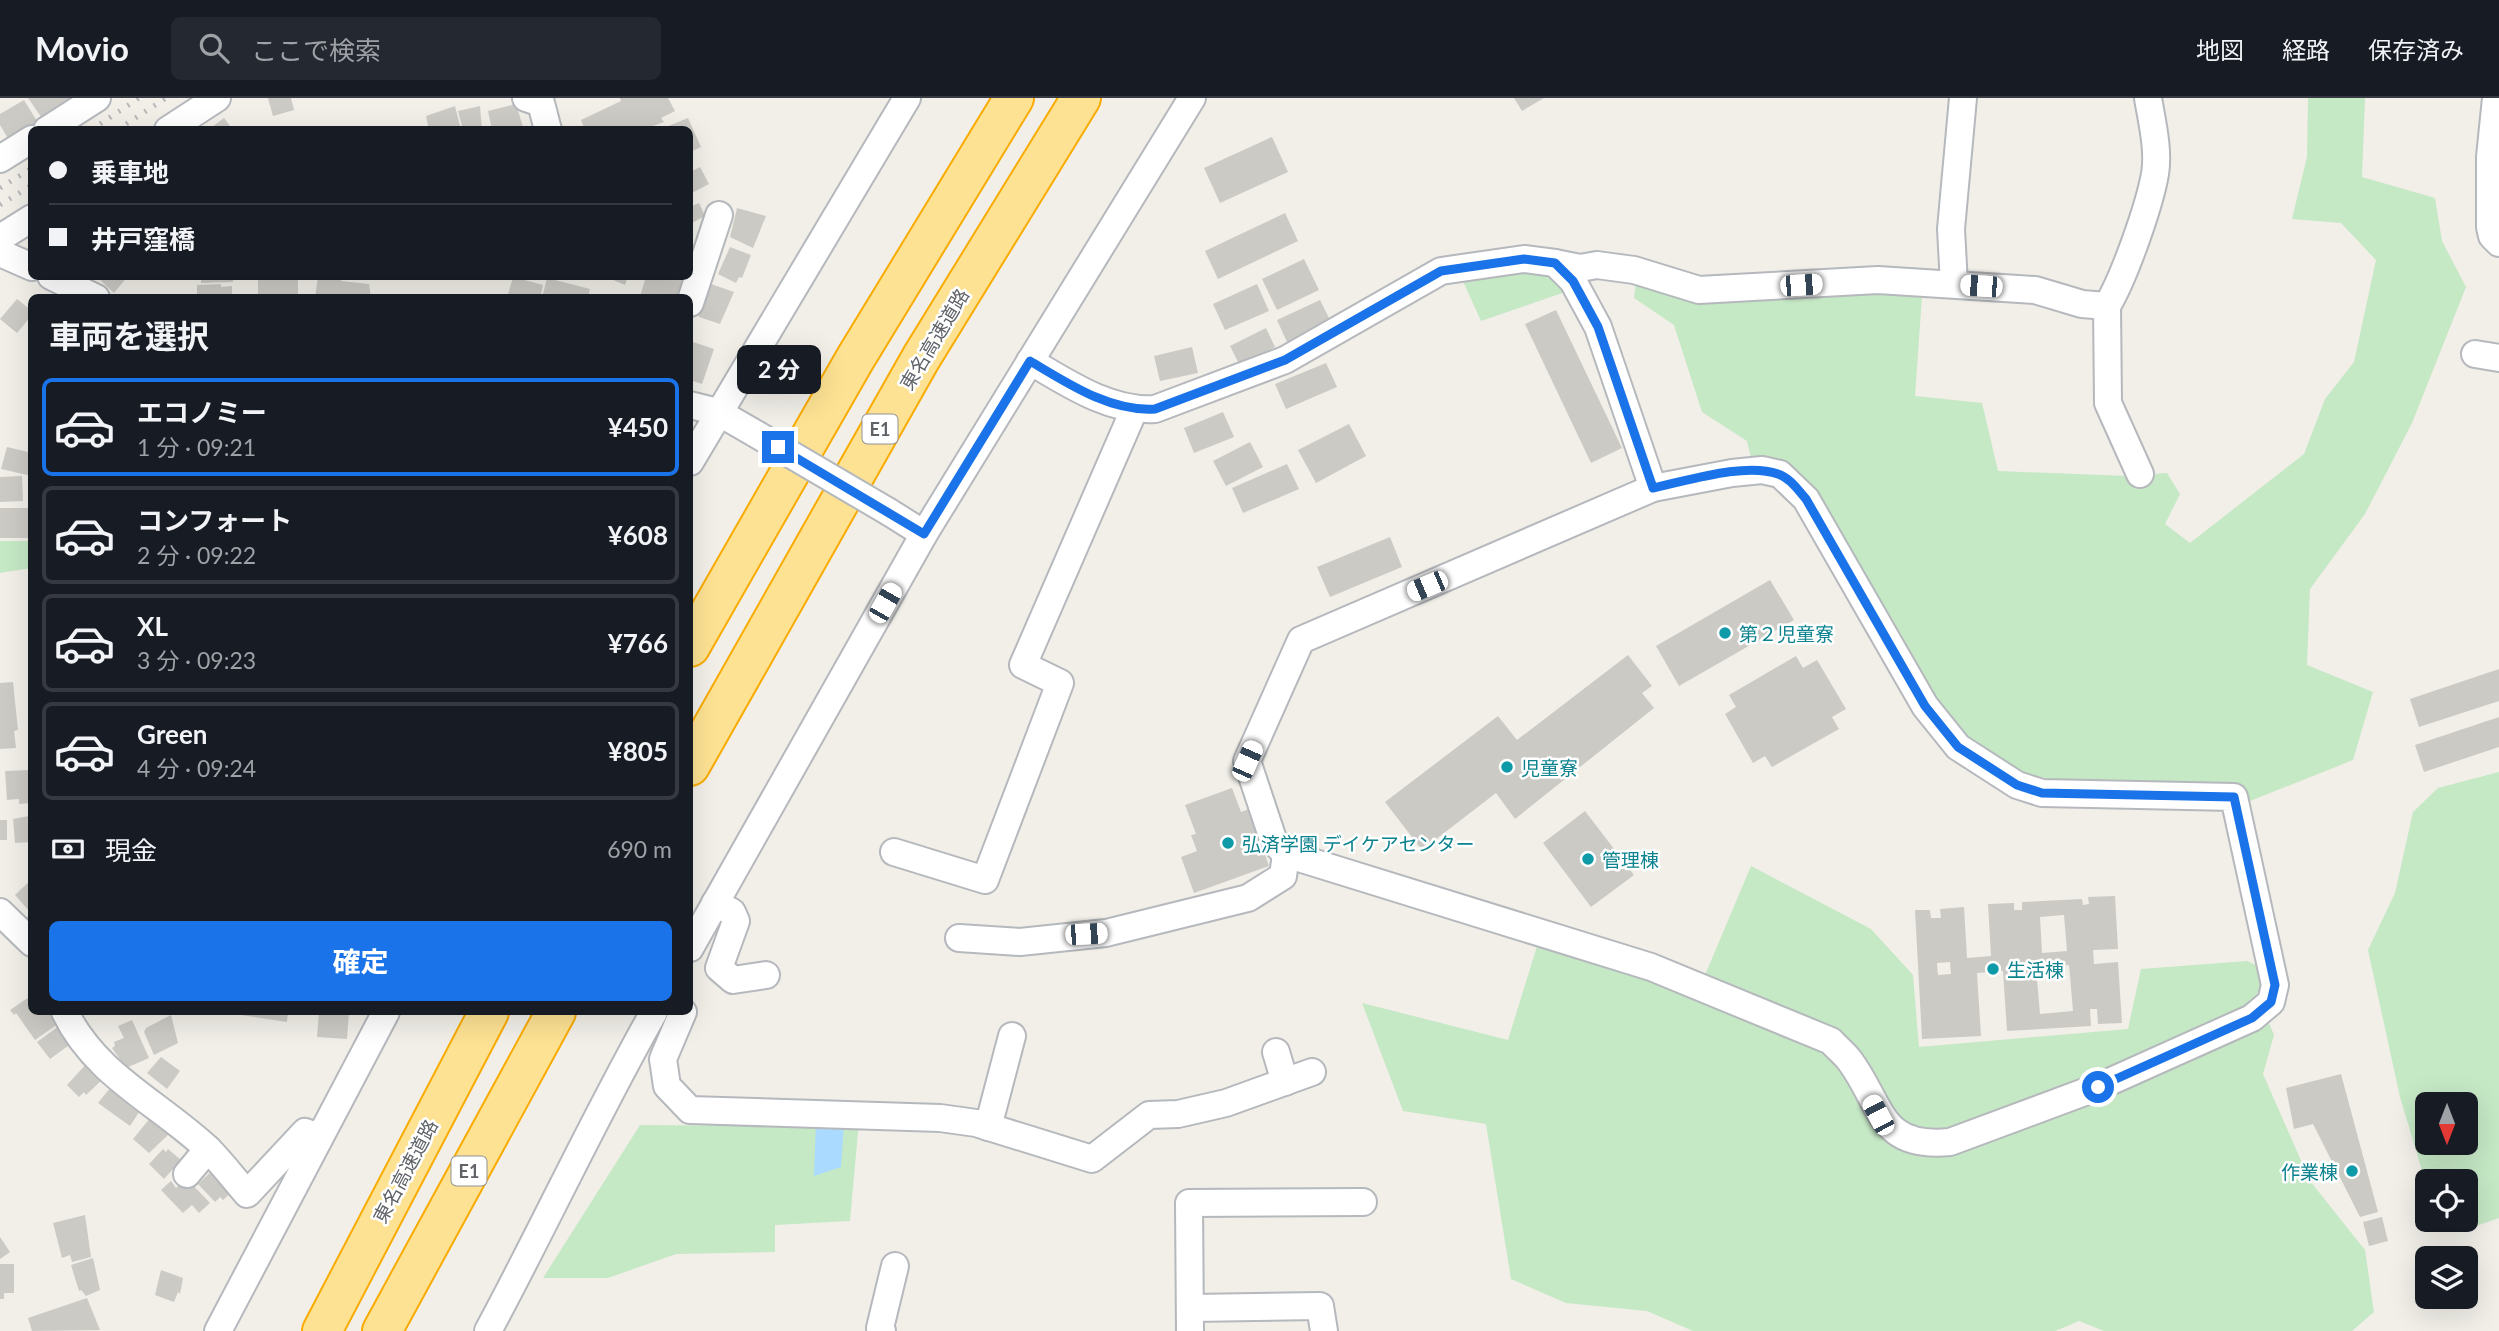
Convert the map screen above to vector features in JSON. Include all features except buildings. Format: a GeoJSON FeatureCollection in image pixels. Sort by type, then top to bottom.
{"type":"FeatureCollection","features":[{"type":"Feature","properties":{"kind":"highway"},"geometry":{"type":"LineString","coordinates":[[693,642],[855,359],[1014,98]]}},
{"type":"Feature","properties":{"kind":"highway","name":"東名高速道路"},"geometry":{"type":"LineString","coordinates":[[693,761],[915,370],[1081,98]]}},
{"type":"Feature","properties":{"kind":"highway","name":"東名高速道路"},"geometry":{"type":"LineString","coordinates":[[321,1331],[487,1015]]}},
{"type":"Feature","properties":{"kind":"highway","name":"E1"},"geometry":{"type":"LineString","coordinates":[[382,1331],[554,1015]]}},
{"type":"Feature","properties":{"kind":"street"},"geometry":{"type":"LineString","coordinates":[[53,126],[97,98]]}},
{"type":"Feature","properties":{"kind":"street"},"geometry":{"type":"LineString","coordinates":[[174,126],[217,98]]}},
{"type":"Feature","properties":{"kind":"street"},"geometry":{"type":"LineString","coordinates":[[526,98],[541,103],[547,126]]}},
{"type":"Feature","properties":{"kind":"street"},"geometry":{"type":"LineString","coordinates":[[693,456],[907,98]]}},
{"type":"Feature","properties":{"kind":"street"},"geometry":{"type":"LineString","coordinates":[[693,940],[705,906],[924,534],[1192,98]]}},
{"type":"Feature","properties":{"kind":"street"},"geometry":{"type":"LineString","coordinates":[[1954,284],[1951,229],[1963,98]]}},
{"type":"Feature","properties":{"kind":"street"},"geometry":{"type":"LineString","coordinates":[[2140,474],[2108,403],[2107,306],[2119,287],[2155,173],[2154,133],[2148,98]]}},
{"type":"Feature","properties":{"kind":"street"},"geometry":{"type":"LineString","coordinates":[[2496,98],[2490,227],[2492,236],[2499,243]]}},
{"type":"Feature","properties":{"kind":"street"},"geometry":{"type":"LineString","coordinates":[[0,159],[28,142]]}},
{"type":"Feature","properties":{"kind":"street"},"geometry":{"type":"LineString","coordinates":[[0,238],[28,220]]}},
{"type":"Feature","properties":{"kind":"street"},"geometry":{"type":"LineString","coordinates":[[692,294],[707,233]]}},
{"type":"Feature","properties":{"kind":"street"},"geometry":{"type":"LineString","coordinates":[[0,253],[28,265]]}},
{"type":"Feature","properties":{"kind":"street"},"geometry":{"type":"LineString","coordinates":[[1030,361],[1066,383],[1134,410],[1177,403],[1285,360],[1441,271],[1524,259],[1580,268],[1597,265],[1634,270],[1699,290],[1878,280],[2035,290],[2082,304],[2107,306]]}},
{"type":"Feature","properties":{"kind":"street"},"geometry":{"type":"LineString","coordinates":[[1555,263],[1573,281],[1598,327],[1653,488]]}},
{"type":"Feature","properties":{"kind":"street"},"geometry":{"type":"LineString","coordinates":[[59,280],[88,294]]}},
{"type":"Feature","properties":{"kind":"street"},"geometry":{"type":"LineString","coordinates":[[693,406],[718,412],[924,534]]}},
{"type":"Feature","properties":{"kind":"street"},"geometry":{"type":"LineString","coordinates":[[894,852],[985,880],[1060,683],[1023,665],[1134,410]]}},
{"type":"Feature","properties":{"kind":"street"},"geometry":{"type":"LineString","coordinates":[[1762,470],[1780,474],[1794,484],[1806,499],[1925,706],[1958,747],[2017,785],[2042,793],[2234,797],[2275,985],[2271,1002],[2252,1018],[2098,1087],[1950,1142],[1926,1145],[1902,1135],[1878,1115],[1850,1061],[1831,1041],[1651,967],[1286,854],[1274,842],[1247,761],[1301,640],[1653,488],[1762,470]]}},
{"type":"Feature","properties":{"kind":"street"},"geometry":{"type":"LineString","coordinates":[[958,938],[1020,942],[1066,935],[1106,933],[1248,898],[1283,876],[1286,854]]}},
{"type":"Feature","properties":{"kind":"street"},"geometry":{"type":"LineString","coordinates":[[705,906],[732,912],[736,921],[719,968],[733,980],[766,975]]}},
{"type":"Feature","properties":{"kind":"street"},"geometry":{"type":"LineString","coordinates":[[0,912],[28,939]]}},
{"type":"Feature","properties":{"kind":"street"},"geometry":{"type":"LineString","coordinates":[[67,1015],[83,1044],[123,1083],[208,1149],[247,1194],[305,1132],[319,1137]]}},
{"type":"Feature","properties":{"kind":"street"},"geometry":{"type":"LineString","coordinates":[[218,1331],[384,1015]]}},
{"type":"Feature","properties":{"kind":"street"},"geometry":{"type":"LineString","coordinates":[[488,1331],[532,1250],[600,1108],[652,1015]]}},
{"type":"Feature","properties":{"kind":"street"},"geometry":{"type":"LineString","coordinates":[[682,1015],[663,1059],[667,1086],[690,1110],[940,1118],[988,1127],[1092,1159],[1149,1115],[1178,1114],[1226,1104],[1312,1072]]}},
{"type":"Feature","properties":{"kind":"street"},"geometry":{"type":"LineString","coordinates":[[988,1127],[1012,1036]]}},
{"type":"Feature","properties":{"kind":"street"},"geometry":{"type":"LineString","coordinates":[[1276,1052],[1285,1082]]}},
{"type":"Feature","properties":{"kind":"street"},"geometry":{"type":"LineString","coordinates":[[187,1174],[208,1149]]}},
{"type":"Feature","properties":{"kind":"street"},"geometry":{"type":"LineString","coordinates":[[1324,1331],[1320,1306],[1191,1319],[1189,1203],[1363,1202]]}},
{"type":"Feature","properties":{"kind":"street"},"geometry":{"type":"LineString","coordinates":[[882,1331],[880,1328],[895,1266]]}},
{"type":"Feature","properties":{"kind":"green space"},"geometry":{"type":"Polygon","coordinates":[[[2308,98],[2365,98],[2362,177],[2435,198],[2442,241],[2466,287],[2412,423],[2365,514],[2310,589],[2307,665],[2373,692],[2353,760],[2250,801],[2243,786],[2081,785],[2021,773],[1964,738],[1908,655],[1810,488],[1751,458],[1747,441],[1702,412],[1674,325],[1634,298],[1636,283],[1701,304],[1880,291],[1922,296],[1915,396],[1982,403],[1998,471],[2128,476],[2167,473],[2180,494],[2165,524],[2190,543],[2304,454],[2325,399],[2354,362],[2376,260],[2341,223],[2292,219],[2307,157],[2308,98]]]}},
{"type":"Feature","properties":{"kind":"green space"},"geometry":{"type":"Polygon","coordinates":[[[1530,268],[1566,286],[1568,291],[1481,321],[1462,279],[1530,268]]]}},
{"type":"Feature","properties":{"kind":"green space"},"geometry":{"type":"Polygon","coordinates":[[[0,541],[28,541],[28,568],[0,573],[0,541]]]}},
{"type":"Feature","properties":{"kind":"green space"},"geometry":{"type":"Polygon","coordinates":[[[2499,772],[2499,1218],[2479,1225],[2478,1169],[2422,1169],[2417,1155],[2478,1155],[2478,1092],[2415,1092],[2415,1147],[2400,1097],[2368,950],[2395,893],[2413,812],[2438,788],[2499,772]]]}},
{"type":"Feature","properties":{"kind":"green space"},"geometry":{"type":"Polygon","coordinates":[[[1751,866],[1871,929],[1913,975],[1919,1047],[2128,1029],[2141,969],[2247,961],[2260,967],[2265,982],[2242,1015],[2200,1052],[2269,1023],[2274,1035],[2263,1074],[2310,1181],[2365,1250],[2374,1312],[2352,1331],[2104,1331],[2079,1321],[2055,1331],[1693,1331],[1647,1311],[1566,1303],[1511,1279],[1486,1124],[1403,1111],[1362,1003],[1508,1040],[1538,943],[1697,994],[1751,866]]]}},
{"type":"Feature","properties":{"kind":"green space"},"geometry":{"type":"Polygon","coordinates":[[[859,1121],[850,1221],[775,1225],[775,1252],[676,1254],[608,1278],[543,1278],[640,1125],[776,1126],[859,1121]]]}},
{"type":"Feature","properties":{"kind":"water"},"geometry":{"type":"Polygon","coordinates":[[[816,1123],[844,1123],[841,1167],[814,1176],[816,1123]]]}},
{"type":"Feature","properties":{"kind":"railway"},"geometry":{"type":"LineString","coordinates":[[97,126],[139,98]]}},
{"type":"Feature","properties":{"kind":"railway"},"geometry":{"type":"LineString","coordinates":[[123,126],[166,98]]}},
{"type":"Feature","properties":{"kind":"railway"},"geometry":{"type":"LineString","coordinates":[[0,188],[28,170]]}},
{"type":"Feature","properties":{"kind":"railway"},"geometry":{"type":"LineString","coordinates":[[0,205],[28,188]]}},
{"type":"Feature","properties":{"kind":"place","name":"第２児童寮"},"geometry":{"type":"Point","coordinates":[1725,633]}},
{"type":"Feature","properties":{"kind":"place","name":"児童寮"},"geometry":{"type":"Point","coordinates":[1507,767]}},
{"type":"Feature","properties":{"kind":"place","name":"弘済学園 デイケアセンター"},"geometry":{"type":"Point","coordinates":[1228,843]}},
{"type":"Feature","properties":{"kind":"place","name":"管理棟"},"geometry":{"type":"Point","coordinates":[1588,859]}},
{"type":"Feature","properties":{"kind":"place","name":"生活棟"},"geometry":{"type":"Point","coordinates":[1993,969]}},
{"type":"Feature","properties":{"kind":"place","name":"作業棟"},"geometry":{"type":"Point","coordinates":[2352,1171]}},
{"type":"Feature","properties":{"kind":"route"},"geometry":{"type":"LineString","coordinates":[[778,447],[924,534],[1030,361],[1066,383],[1120,407],[1134,410],[1155,409],[1177,403],[1285,360],[1441,271],[1524,259],[1555,263],[1573,281],[1588,304],[1653,488],[1762,470],[1780,474],[1794,484],[1806,499],[1925,706],[1958,747],[2017,785],[2042,793],[2234,797],[2275,985],[2271,1002],[2252,1018],[2098,1087]]}}]}
